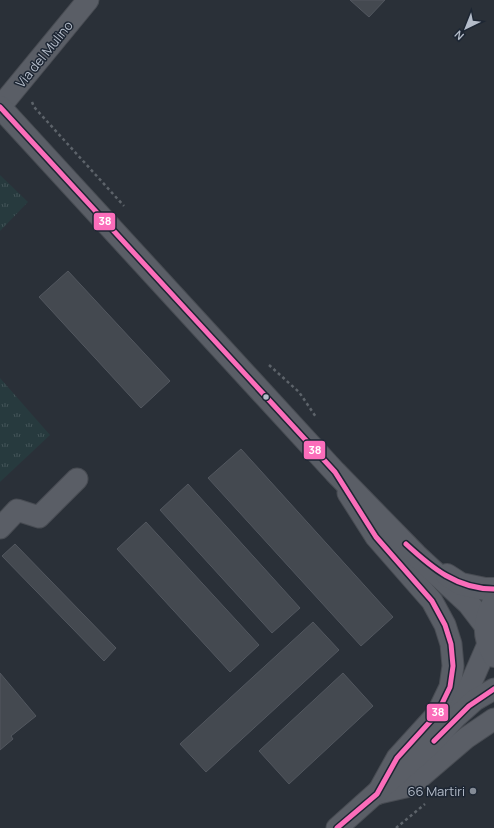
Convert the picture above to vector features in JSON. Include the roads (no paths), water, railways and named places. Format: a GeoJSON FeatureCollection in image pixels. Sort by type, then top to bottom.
{"type":"FeatureCollection","features":[{"type":"Feature","properties":{"kind":"street","name":"Via del Mulino"},"geometry":{"type":"LineString","coordinates":[[0,107],[88,0]]}},
{"type":"Feature","properties":{"kind":"street"},"geometry":{"type":"LineString","coordinates":[[0,107],[335,472],[416,555],[469,604],[489,642]]}},
{"type":"Feature","properties":{"kind":"street"},"geometry":{"type":"LineString","coordinates":[[335,472],[376,537],[432,601],[445,625],[451,644],[453,666],[450,687],[437,714],[397,758],[377,794]]}},
{"type":"Feature","properties":{"kind":"street"},"geometry":{"type":"LineString","coordinates":[[0,528],[17,510],[39,517],[77,479]]}},
{"type":"Feature","properties":{"kind":"street"},"geometry":{"type":"LineString","coordinates":[[416,555],[461,584],[485,589],[494,589]]}},
{"type":"Feature","properties":{"kind":"street"},"geometry":{"type":"LineString","coordinates":[[456,717],[489,642],[488,612],[494,602]]}},
{"type":"Feature","properties":{"kind":"street"},"geometry":{"type":"LineString","coordinates":[[337,828],[377,794],[432,743],[456,717],[475,700],[494,690]]}},
{"type":"Feature","properties":{"kind":"street"},"geometry":{"type":"LineString","coordinates":[[377,794],[410,786],[466,738],[494,719]]}},
{"type":"Feature","properties":{"kind":"place","name":"66 Martiri"},"geometry":{"type":"Point","coordinates":[473,791]}}]}
